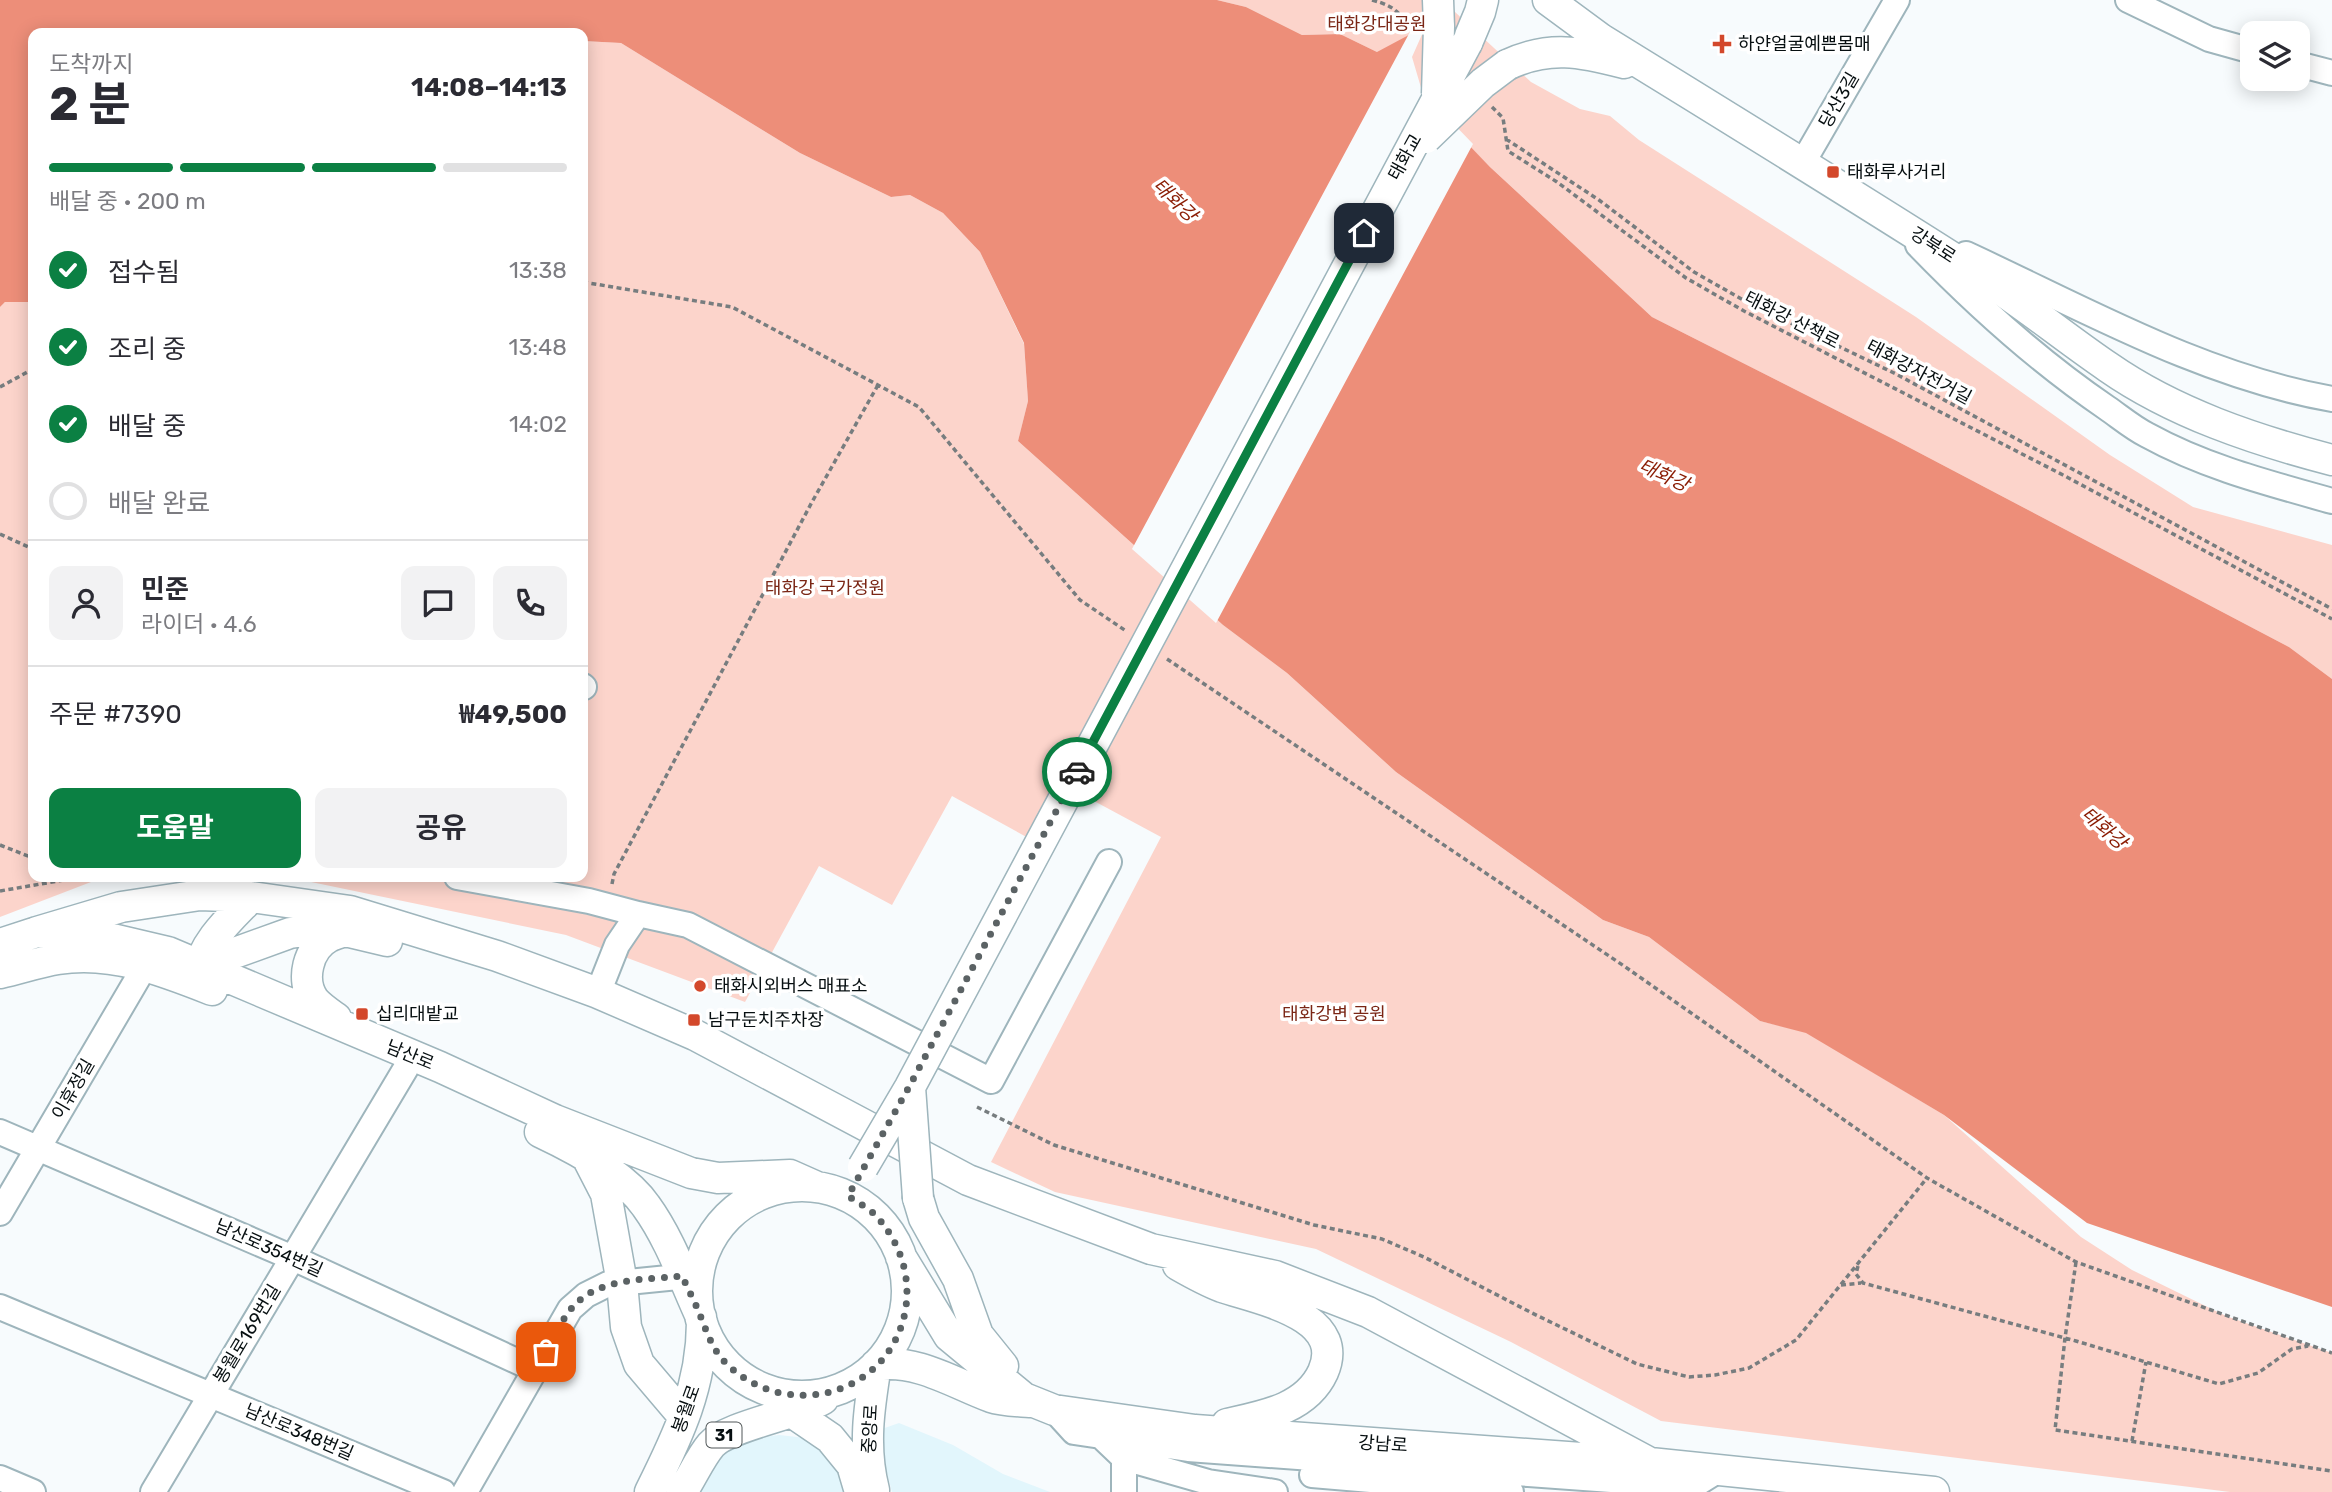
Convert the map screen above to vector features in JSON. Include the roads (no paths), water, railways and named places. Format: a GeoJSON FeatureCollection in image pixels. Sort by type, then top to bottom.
{"type":"FeatureCollection","features":[{"type":"Feature","properties":{"kind":"main road","name":"태화교"},"geometry":{"type":"LineString","coordinates":[[848,1196],[909,1087],[1467,43],[1483,0]]}},
{"type":"Feature","properties":{"kind":"main road","name":"강북로"},"geometry":{"type":"LineString","coordinates":[[1548,0],[1601,39],[1979,274],[2109,368],[2195,414],[2241,432],[2332,460]]}},
{"type":"Feature","properties":{"kind":"main road"},"geometry":{"type":"LineString","coordinates":[[1579,0],[1601,39]]}},
{"type":"Feature","properties":{"kind":"main road"},"geometry":{"type":"LineString","coordinates":[[1433,21],[1437,99]]}},
{"type":"Feature","properties":{"kind":"main road"},"geometry":{"type":"LineString","coordinates":[[1403,160],[1483,83],[1507,65],[1532,54],[1555,52],[1600,57],[1655,73]]}},
{"type":"Feature","properties":{"kind":"main road"},"geometry":{"type":"LineString","coordinates":[[37,932],[121,907],[200,895],[251,897],[350,911],[497,956],[598,993],[695,1035],[968,1180],[1151,1249],[1275,1276],[1368,1312],[1650,1463]]}},
{"type":"Feature","properties":{"kind":"main road"},"geometry":{"type":"LineString","coordinates":[[203,976],[214,938],[251,897]]}},
{"type":"Feature","properties":{"kind":"main road"},"geometry":{"type":"LineString","coordinates":[[0,973],[60,959],[105,957],[153,969],[203,976],[290,933],[312,930],[345,931],[383,939],[444,958],[497,956]]}},
{"type":"Feature","properties":{"kind":"main road"},"geometry":{"type":"LineString","coordinates":[[345,931],[328,937],[317,947],[310,959],[308,988],[315,1001],[362,1035]]}},
{"type":"Feature","properties":{"kind":"main road","name":"남산로"},"geometry":{"type":"LineString","coordinates":[[0,944],[37,932],[100,936],[168,952],[203,976],[566,1144],[623,1182],[645,1204],[690,1275]]}},
{"type":"Feature","properties":{"kind":"main road","name":"남산로"},"geometry":{"type":"LineString","coordinates":[[203,976],[362,1035],[440,1067],[555,1120],[691,1173],[718,1178],[790,1175],[817,1187]]}},
{"type":"Feature","properties":{"kind":"main road"},"geometry":{"type":"LineString","coordinates":[[909,1087],[918,1198],[924,1218],[958,1279],[978,1335],[1044,1407]]}},
{"type":"Feature","properties":{"kind":"main road"},"geometry":{"type":"LineString","coordinates":[[587,1158],[606,1194],[622,1283],[625,1327],[639,1364],[684,1417]]}},
{"type":"Feature","properties":{"kind":"main road"},"geometry":{"type":"LineString","coordinates":[[795,1185],[817,1187],[848,1196],[877,1216],[897,1244],[908,1278],[906,1313],[893,1346],[869,1373],[835,1391],[804,1396],[772,1392],[743,1378],[721,1357],[705,1332],[690,1275],[723,1221],[743,1203],[768,1191],[795,1185]]}},
{"type":"Feature","properties":{"kind":"main road"},"geometry":{"type":"LineString","coordinates":[[1151,1249],[1197,1276],[1296,1312],[1316,1327],[1325,1345],[1326,1365],[1317,1386],[1298,1401],[1261,1417],[1192,1439]]}},
{"type":"Feature","properties":{"kind":"main road","name":"강남로"},"geometry":{"type":"LineString","coordinates":[[901,1257],[949,1336],[1024,1398],[1044,1407],[1192,1439],[1650,1463],[1934,1492]]}},
{"type":"Feature","properties":{"kind":"main road","name":"봉월로"},"geometry":{"type":"LineString","coordinates":[[650,1492],[672,1448],[697,1380],[702,1319]]}},
{"type":"Feature","properties":{"kind":"main road"},"geometry":{"type":"LineString","coordinates":[[876,1366],[890,1363],[931,1371],[994,1398],[1044,1407]]}},
{"type":"Feature","properties":{"kind":"main road","name":"중앙로"},"geometry":{"type":"LineString","coordinates":[[875,1492],[868,1467],[867,1423],[876,1366]]}},
{"type":"Feature","properties":{"kind":"main road"},"geometry":{"type":"LineString","coordinates":[[755,1384],[830,1438],[852,1465],[860,1492]]}},
{"type":"Feature","properties":{"kind":"main road","name":"봉월로"},"geometry":{"type":"LineString","coordinates":[[682,1492],[712,1443],[728,1433],[813,1405],[835,1391]]}},
{"type":"Feature","properties":{"kind":"street","name":"당산3길"},"geometry":{"type":"LineString","coordinates":[[1802,164],[1897,0]]}},
{"type":"Feature","properties":{"kind":"street"},"geometry":{"type":"LineString","coordinates":[[2129,0],[2208,39],[2240,48]]}},
{"type":"Feature","properties":{"kind":"street"},"geometry":{"type":"LineString","coordinates":[[2310,67],[2332,73]]}},
{"type":"Feature","properties":{"kind":"street"},"geometry":{"type":"LineString","coordinates":[[1893,219],[2183,354],[2242,378],[2332,399]]}},
{"type":"Feature","properties":{"kind":"street"},"geometry":{"type":"LineString","coordinates":[[1893,219],[1968,296],[2019,341],[2081,391],[2146,434],[2234,474],[2332,501]]}},
{"type":"Feature","properties":{"kind":"street"},"geometry":{"type":"LineString","coordinates":[[484,882],[589,901],[688,925],[990,1081],[1109,862]]}},
{"type":"Feature","properties":{"kind":"street"},"geometry":{"type":"LineString","coordinates":[[598,993],[617,945],[638,914]]}},
{"type":"Feature","properties":{"kind":"street","name":"이휴정길"},"geometry":{"type":"LineString","coordinates":[[0,1213],[38,1148],[153,969]]}},
{"type":"Feature","properties":{"kind":"street","name":"봉월로169번길"},"geometry":{"type":"LineString","coordinates":[[153,1492],[405,1068]]}},
{"type":"Feature","properties":{"kind":"street","name":"남산로354번길"},"geometry":{"type":"LineString","coordinates":[[0,1132],[293,1258],[536,1370]]}},
{"type":"Feature","properties":{"kind":"street"},"geometry":{"type":"LineString","coordinates":[[465,1492],[570,1309],[586,1295],[608,1284],[690,1275]]}},
{"type":"Feature","properties":{"kind":"street","name":"남산로348번길"},"geometry":{"type":"LineString","coordinates":[[0,1307],[443,1492]]}},
{"type":"Feature","properties":{"kind":"street"},"geometry":{"type":"LineString","coordinates":[[1044,1407],[1074,1432],[1103,1438],[1192,1439],[1693,1486],[1717,1471]]}},
{"type":"Feature","properties":{"kind":"street"},"geometry":{"type":"LineString","coordinates":[[1103,1438],[1124,1458],[1208,1482],[1275,1492]]}},
{"type":"Feature","properties":{"kind":"street"},"geometry":{"type":"LineString","coordinates":[[1192,1439],[1267,1471],[1454,1490],[1511,1492]]}},
{"type":"Feature","properties":{"kind":"street"},"geometry":{"type":"LineString","coordinates":[[1124,1458],[1124,1492]]}},
{"type":"Feature","properties":{"kind":"street"},"geometry":{"type":"LineString","coordinates":[[0,1478],[33,1492]]}},
{"type":"Feature","properties":{"kind":"water","name":"태화강"},"geometry":{"type":"Polygon","coordinates":[[[0,0],[1217,0],[1246,7],[1302,35],[1340,34],[1377,52],[1420,29],[1408,57],[1419,93],[1490,167],[1652,317],[1895,440],[2289,647],[2332,679],[2332,1307],[2087,1223],[1944,1115],[1806,1033],[1760,1021],[1649,937],[1603,920],[1396,772],[1287,673],[1223,625],[1018,441],[1028,401],[1024,343],[980,252],[943,213],[910,195],[891,197],[800,153],[621,43],[588,41],[588,28],[28,28],[28,302],[5,302],[0,307],[0,0]]]}},
{"type":"Feature","properties":{"kind":"place","name":"하얀얼굴예쁜몸매"},"geometry":{"type":"Point","coordinates":[1722,44]}},
{"type":"Feature","properties":{"kind":"place","name":"태화루사거리"},"geometry":{"type":"Point","coordinates":[1833,172]}},
{"type":"Feature","properties":{"kind":"place","name":"태화시외버스 매표소"},"geometry":{"type":"Point","coordinates":[700,986]}},
{"type":"Feature","properties":{"kind":"place","name":"십리대밭교"},"geometry":{"type":"Point","coordinates":[362,1014]}},
{"type":"Feature","properties":{"kind":"place","name":"남구둔치주차장"},"geometry":{"type":"Point","coordinates":[694,1020]}},
{"type":"Feature","properties":{"kind":"park label","name":"태화강대공원"},"geometry":{"type":"Point","coordinates":[1377,24]}},
{"type":"Feature","properties":{"kind":"park label","name":"태화강 국가정원"},"geometry":{"type":"Point","coordinates":[825,588]}},
{"type":"Feature","properties":{"kind":"park label","name":"태화강변 공원"},"geometry":{"type":"Point","coordinates":[1334,1014]}}]}
